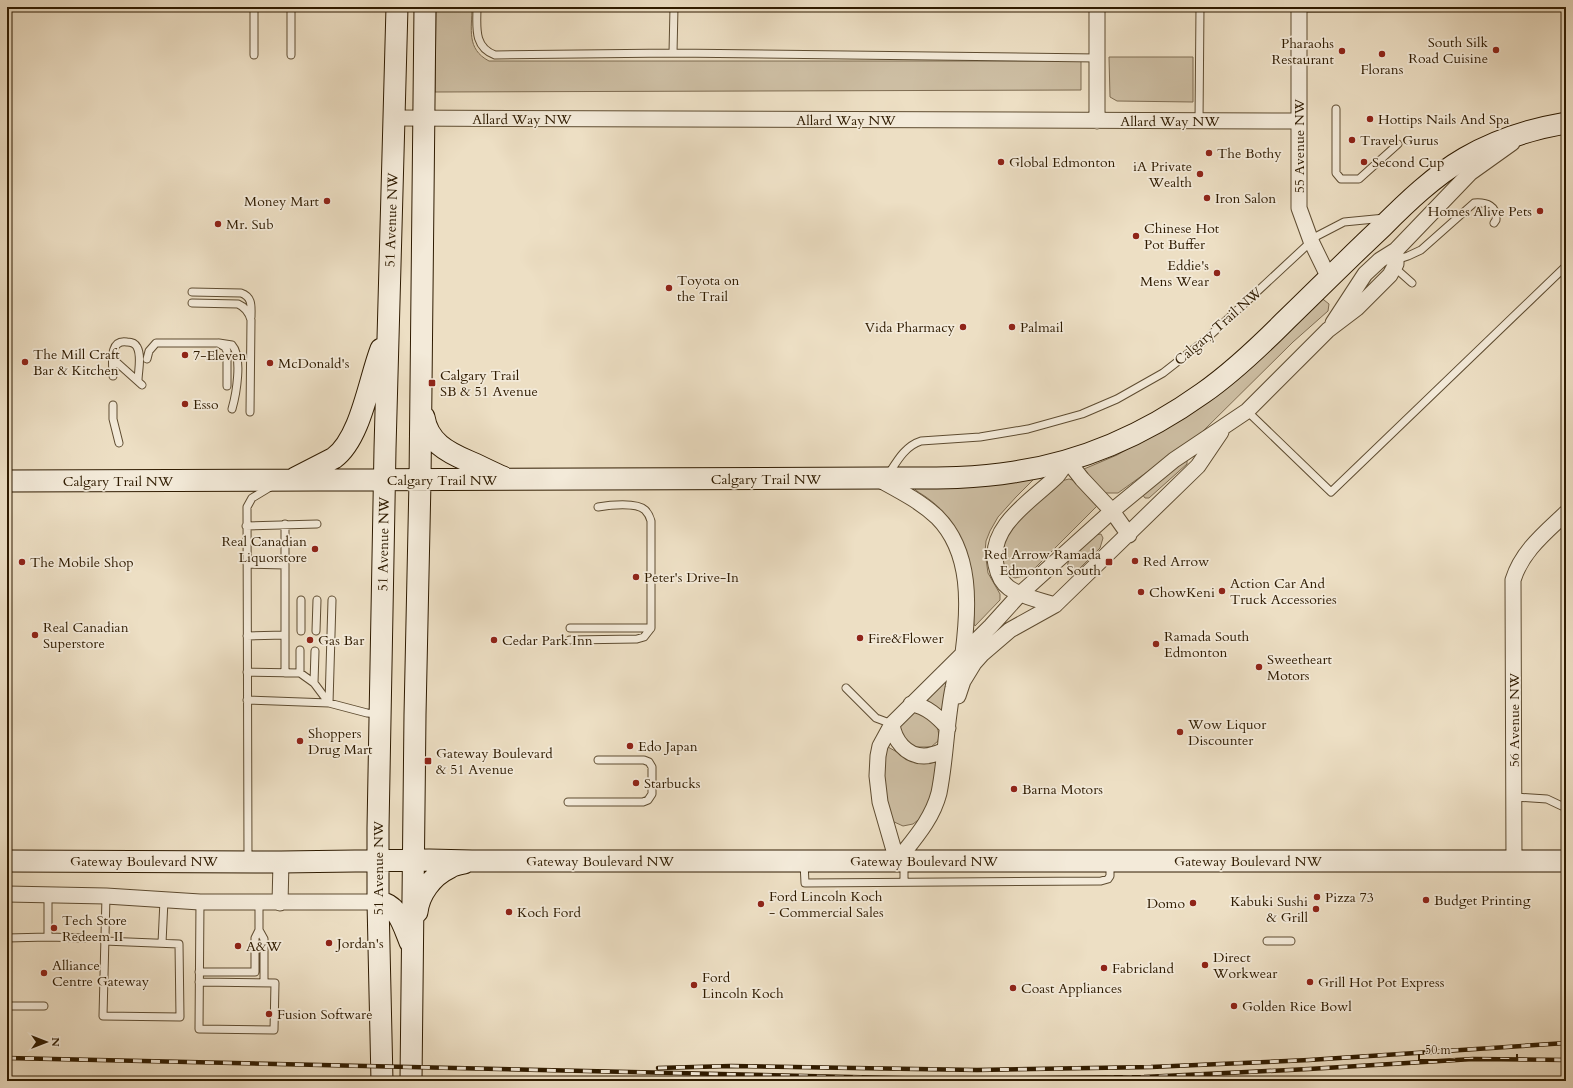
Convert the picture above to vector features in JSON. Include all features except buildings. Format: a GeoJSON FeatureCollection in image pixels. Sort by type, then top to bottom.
{"type":"FeatureCollection","features":[{"type":"Feature","properties":{"kind":"main road","name":"51 Avenue NW"},"geometry":{"type":"LineString","coordinates":[[382,1081],[378,860],[384,481],[397,7]]}},
{"type":"Feature","properties":{"kind":"main road"},"geometry":{"type":"LineString","coordinates":[[410,1081],[420,481],[425,7]]}},
{"type":"Feature","properties":{"kind":"main road"},"geometry":{"type":"LineString","coordinates":[[1538,128],[1566,123]]}},
{"type":"Feature","properties":{"kind":"main road","name":"Calgary Trail NW"},"geometry":{"type":"LineString","coordinates":[[7,481],[420,481],[882,478],[986,475],[1031,470],[1068,461],[1104,449],[1159,422],[1203,393],[1255,351],[1391,218],[1427,185],[1465,158],[1506,138],[1538,128]]}},
{"type":"Feature","properties":{"kind":"main road"},"geometry":{"type":"LineString","coordinates":[[286,481],[334,458],[349,441],[364,406],[373,371],[388,332]]}},
{"type":"Feature","properties":{"kind":"main road"},"geometry":{"type":"LineString","coordinates":[[420,392],[425,425],[429,434],[439,446],[454,455],[509,480]]}},
{"type":"Feature","properties":{"kind":"main road","name":"Gateway Boulevard NW"},"geometry":{"type":"LineString","coordinates":[[7,861],[1566,861]]}},
{"type":"Feature","properties":{"kind":"main road"},"geometry":{"type":"LineString","coordinates":[[413,949],[417,908],[428,886],[433,879],[450,867],[472,861]]}},
{"type":"Feature","properties":{"kind":"main road"},"geometry":{"type":"LineString","coordinates":[[378,902],[388,904],[395,910],[413,949]]}},
{"type":"Feature","properties":{"kind":"street"},"geometry":{"type":"LineString","coordinates":[[1097,7],[1097,121]]}},
{"type":"Feature","properties":{"kind":"street","name":"55 Avenue NW"},"geometry":{"type":"LineString","coordinates":[[1299,7],[1299,208],[1311,241],[1329,278]]}},
{"type":"Feature","properties":{"kind":"street","name":"Allard Way NW"},"geometry":{"type":"LineString","coordinates":[[394,118],[1298,121]]}},
{"type":"Feature","properties":{"kind":"street","name":"Calgary Trail NW"},"geometry":{"type":"LineString","coordinates":[[962,654],[1020,594],[1112,511],[1174,460],[1247,410],[1328,330],[1357,308],[1390,275],[1396,259],[1470,173],[1538,128]]}},
{"type":"Feature","properties":{"kind":"street","name":"Calgary Trail NW"},"geometry":{"type":"LineString","coordinates":[[949,723],[963,681],[974,663],[1010,630],[1055,605],[1129,535],[1198,466],[1225,426]]}},
{"type":"Feature","properties":{"kind":"street"},"geometry":{"type":"LineString","coordinates":[[1055,605],[1020,594],[1009,588],[998,575],[994,558],[997,542],[1012,516],[1058,475],[1068,461],[1082,479],[1112,511],[1129,535]]}},
{"type":"Feature","properties":{"kind":"street","name":"Calgary Trail NW"},"geometry":{"type":"LineString","coordinates":[[882,478],[926,508],[946,527],[953,540],[964,571],[966,586],[967,607],[962,654],[955,674],[942,781],[936,805],[926,824],[901,861]]}},
{"type":"Feature","properties":{"kind":"street","name":"56 Avenue NW"},"geometry":{"type":"LineString","coordinates":[[1514,861],[1514,580],[1517,568],[1530,549],[1566,513]]}},
{"type":"Feature","properties":{"kind":"street"},"geometry":{"type":"LineString","coordinates":[[901,861],[880,802],[877,776],[880,746],[892,724],[962,654]]}},
{"type":"Feature","properties":{"kind":"street"},"geometry":{"type":"LineString","coordinates":[[911,704],[929,710],[940,719],[949,723]]}},
{"type":"Feature","properties":{"kind":"street"},"geometry":{"type":"LineString","coordinates":[[892,724],[893,732],[900,745],[912,753],[932,756],[945,750]]}},
{"type":"Feature","properties":{"kind":"street"},"geometry":{"type":"LineString","coordinates":[[280,903],[282,862]]}},
{"type":"Feature","properties":{"kind":"street"},"geometry":{"type":"LineString","coordinates":[[7,894],[106,896],[200,902],[378,902]]}},
{"type":"Feature","properties":{"kind":"lane"},"geometry":{"type":"LineString","coordinates":[[254,7],[254,55]]}},
{"type":"Feature","properties":{"kind":"lane"},"geometry":{"type":"LineString","coordinates":[[291,7],[291,55]]}},
{"type":"Feature","properties":{"kind":"lane"},"geometry":{"type":"LineString","coordinates":[[477,7],[480,44],[486,52],[495,55],[673,53],[1097,58]]}},
{"type":"Feature","properties":{"kind":"lane"},"geometry":{"type":"LineString","coordinates":[[673,53],[674,7]]}},
{"type":"Feature","properties":{"kind":"lane"},"geometry":{"type":"LineString","coordinates":[[1199,121],[1200,7]]}},
{"type":"Feature","properties":{"kind":"lane"},"geometry":{"type":"LineString","coordinates":[[1299,7],[1566,7]]}},
{"type":"Feature","properties":{"kind":"lane"},"geometry":{"type":"LineString","coordinates":[[1336,109],[1336,173],[1341,179],[1359,179],[1398,144]]}},
{"type":"Feature","properties":{"kind":"lane"},"geometry":{"type":"LineString","coordinates":[[1412,283],[1396,259],[1408,256],[1421,250],[1474,202],[1485,202],[1493,206],[1497,214],[1494,223]]}},
{"type":"Feature","properties":{"kind":"lane","name":"Calgary Trail NW"},"geometry":{"type":"LineString","coordinates":[[882,478],[913,443],[921,441],[993,436],[1051,424],[1100,407],[1141,385],[1178,362],[1204,342],[1311,241],[1344,222],[1391,218]]}},
{"type":"Feature","properties":{"kind":"lane"},"geometry":{"type":"LineString","coordinates":[[1247,410],[1331,492],[1566,266]]}},
{"type":"Feature","properties":{"kind":"lane"},"geometry":{"type":"LineString","coordinates":[[192,292],[241,293],[245,294],[250,300],[250,412]]}},
{"type":"Feature","properties":{"kind":"lane"},"geometry":{"type":"LineString","coordinates":[[192,303],[238,304],[246,309],[251,320]]}},
{"type":"Feature","properties":{"kind":"lane"},"geometry":{"type":"LineString","coordinates":[[112,359],[140,383],[138,351],[134,344],[124,341],[119,343],[113,350],[112,359],[113,376]]}},
{"type":"Feature","properties":{"kind":"lane"},"geometry":{"type":"LineString","coordinates":[[147,359],[149,351],[156,343],[218,343],[232,345],[237,353],[237,392],[232,409]]}},
{"type":"Feature","properties":{"kind":"lane"},"geometry":{"type":"LineString","coordinates":[[218,343],[225,347],[226,351],[227,386]]}},
{"type":"Feature","properties":{"kind":"lane"},"geometry":{"type":"LineString","coordinates":[[112,405],[112,419],[119,443]]}},
{"type":"Feature","properties":{"kind":"lane"},"geometry":{"type":"LineString","coordinates":[[248,862],[246,526],[249,502],[252,498],[286,481]]}},
{"type":"Feature","properties":{"kind":"lane"},"geometry":{"type":"LineString","coordinates":[[570,640],[637,639],[644,637],[651,628],[651,521],[649,515],[645,509],[639,506],[609,505],[598,507]]}},
{"type":"Feature","properties":{"kind":"lane"},"geometry":{"type":"LineString","coordinates":[[284,524],[284,673]]}},
{"type":"Feature","properties":{"kind":"lane"},"geometry":{"type":"LineString","coordinates":[[246,526],[317,524]]}},
{"type":"Feature","properties":{"kind":"lane"},"geometry":{"type":"LineString","coordinates":[[247,564],[284,565]]}},
{"type":"Feature","properties":{"kind":"lane"},"geometry":{"type":"LineString","coordinates":[[301,600],[301,630]]}},
{"type":"Feature","properties":{"kind":"lane"},"geometry":{"type":"LineString","coordinates":[[316,631],[317,600]]}},
{"type":"Feature","properties":{"kind":"lane"},"geometry":{"type":"LineString","coordinates":[[329,703],[332,600]]}},
{"type":"Feature","properties":{"kind":"lane"},"geometry":{"type":"LineString","coordinates":[[570,628],[651,628]]}},
{"type":"Feature","properties":{"kind":"lane"},"geometry":{"type":"LineString","coordinates":[[247,636],[284,635]]}},
{"type":"Feature","properties":{"kind":"lane"},"geometry":{"type":"LineString","coordinates":[[300,650],[300,673]]}},
{"type":"Feature","properties":{"kind":"lane"},"geometry":{"type":"LineString","coordinates":[[314,683],[315,651]]}},
{"type":"Feature","properties":{"kind":"lane"},"geometry":{"type":"LineString","coordinates":[[247,672],[300,673],[314,683],[329,703]]}},
{"type":"Feature","properties":{"kind":"lane"},"geometry":{"type":"LineString","coordinates":[[846,688],[876,718],[892,724]]}},
{"type":"Feature","properties":{"kind":"lane"},"geometry":{"type":"LineString","coordinates":[[247,700],[329,703],[367,713],[381,714]]}},
{"type":"Feature","properties":{"kind":"lane"},"geometry":{"type":"LineString","coordinates":[[568,802],[643,802],[648,800],[652,794],[652,767],[649,762],[644,760],[598,760]]}},
{"type":"Feature","properties":{"kind":"lane"},"geometry":{"type":"LineString","coordinates":[[1514,797],[1546,799],[1566,808]]}},
{"type":"Feature","properties":{"kind":"lane"},"geometry":{"type":"LineString","coordinates":[[804,861],[805,883],[1101,881],[1108,879],[1110,876],[1110,861]]}},
{"type":"Feature","properties":{"kind":"lane"},"geometry":{"type":"LineString","coordinates":[[901,861],[904,882]]}},
{"type":"Feature","properties":{"kind":"lane"},"geometry":{"type":"LineString","coordinates":[[48,895],[48,937]]}},
{"type":"Feature","properties":{"kind":"lane"},"geometry":{"type":"LineString","coordinates":[[104,941],[179,944],[180,1017],[103,1016],[104,941],[106,896]]}},
{"type":"Feature","properties":{"kind":"lane"},"geometry":{"type":"LineString","coordinates":[[162,943],[164,900]]}},
{"type":"Feature","properties":{"kind":"lane"},"geometry":{"type":"LineString","coordinates":[[199,982],[275,983],[274,1030],[198,1029],[200,902]]}},
{"type":"Feature","properties":{"kind":"lane"},"geometry":{"type":"LineString","coordinates":[[199,972],[255,972],[255,938],[259,930],[259,902]]}},
{"type":"Feature","properties":{"kind":"lane"},"geometry":{"type":"LineString","coordinates":[[259,930],[264,939],[264,983]]}},
{"type":"Feature","properties":{"kind":"lane"},"geometry":{"type":"LineString","coordinates":[[7,938],[84,938]]}},
{"type":"Feature","properties":{"kind":"lane"},"geometry":{"type":"LineString","coordinates":[[1267,941],[1291,941]]}},
{"type":"Feature","properties":{"kind":"lane"},"geometry":{"type":"LineString","coordinates":[[7,1006],[44,1006]]}},
{"type":"Feature","properties":{"kind":"shaded area"},"geometry":{"type":"Polygon","coordinates":[[[436,7],[472,7],[472,38],[477,51],[489,61],[1081,61],[1081,90],[435,92],[436,7]]]}},
{"type":"Feature","properties":{"kind":"shaded area"},"geometry":{"type":"Polygon","coordinates":[[[1109,57],[1193,57],[1193,102],[1117,101],[1110,97],[1109,57]]]}},
{"type":"Feature","properties":{"kind":"shaded area"},"geometry":{"type":"Polygon","coordinates":[[[1319,296],[1329,304],[1328,311],[1293,342],[1201,433],[1118,493],[1104,493],[1084,469],[1117,455],[1147,438],[1319,296]]]}},
{"type":"Feature","properties":{"kind":"shaded area"},"geometry":{"type":"Polygon","coordinates":[[[1187,460],[1187,464],[1149,498],[1145,498],[1142,494],[1148,486],[1187,460]]]}},
{"type":"Feature","properties":{"kind":"shaded area"},"geometry":{"type":"Polygon","coordinates":[[[1035,478],[998,517],[990,531],[986,541],[985,552],[988,573],[1000,594],[1000,600],[975,626],[970,566],[961,538],[954,525],[942,511],[914,488],[1035,478]]]}},
{"type":"Feature","properties":{"kind":"shaded area"},"geometry":{"type":"Polygon","coordinates":[[[1069,479],[1076,481],[1098,504],[1097,506],[1028,575],[1015,578],[1007,574],[1003,571],[1000,561],[1009,528],[1061,481],[1069,479]]]}},
{"type":"Feature","properties":{"kind":"shaded area"},"geometry":{"type":"Polygon","coordinates":[[[1101,534],[1103,538],[1100,548],[1072,576],[1068,574],[1067,567],[1069,559],[1095,535],[1101,534]]]}},
{"type":"Feature","properties":{"kind":"shaded area"},"geometry":{"type":"Polygon","coordinates":[[[943,678],[948,680],[943,711],[939,711],[927,700],[943,678]]]}},
{"type":"Feature","properties":{"kind":"shaded area"},"geometry":{"type":"Polygon","coordinates":[[[916,712],[930,718],[936,726],[939,736],[938,741],[931,747],[916,747],[903,739],[900,726],[910,714],[916,712]]]}},
{"type":"Feature","properties":{"kind":"shaded area"},"geometry":{"type":"Polygon","coordinates":[[[888,747],[897,752],[934,761],[936,763],[933,791],[922,817],[913,824],[903,826],[892,821],[886,811],[883,750],[888,747]]]}},
{"type":"Feature","properties":{"kind":"railway"},"geometry":{"type":"LineString","coordinates":[[658,1068],[731,1066],[977,1070],[1151,1067],[1309,1060],[1566,1043]]}},
{"type":"Feature","properties":{"kind":"railway"},"geometry":{"type":"LineString","coordinates":[[7,1058],[938,1079],[1144,1077],[1473,1059],[1566,1060]]}},
{"type":"Feature","properties":{"kind":"place","name":"South Silk Road Cuisine"},"geometry":{"type":"Point","coordinates":[1496,50]}},
{"type":"Feature","properties":{"kind":"place","name":"Pharaohs Restaurant"},"geometry":{"type":"Point","coordinates":[1342,51]}},
{"type":"Feature","properties":{"kind":"place","name":"Florans"},"geometry":{"type":"Point","coordinates":[1382,54]}},
{"type":"Feature","properties":{"kind":"place","name":"Hottips Nails And Spa"},"geometry":{"type":"Point","coordinates":[1370,119]}},
{"type":"Feature","properties":{"kind":"place","name":"Travel Gurus"},"geometry":{"type":"Point","coordinates":[1352,140]}},
{"type":"Feature","properties":{"kind":"place","name":"The Bothy"},"geometry":{"type":"Point","coordinates":[1209,153]}},
{"type":"Feature","properties":{"kind":"place","name":"Global Edmonton"},"geometry":{"type":"Point","coordinates":[1001,162]}},
{"type":"Feature","properties":{"kind":"place","name":"Second Cup"},"geometry":{"type":"Point","coordinates":[1364,162]}},
{"type":"Feature","properties":{"kind":"place","name":"iA Private Wealth"},"geometry":{"type":"Point","coordinates":[1200,174]}},
{"type":"Feature","properties":{"kind":"place","name":"Iron Salon"},"geometry":{"type":"Point","coordinates":[1207,198]}},
{"type":"Feature","properties":{"kind":"place","name":"Money Mart"},"geometry":{"type":"Point","coordinates":[327,201]}},
{"type":"Feature","properties":{"kind":"place","name":"Homes Alive Pets"},"geometry":{"type":"Point","coordinates":[1540,211]}},
{"type":"Feature","properties":{"kind":"place","name":"Mr. Sub"},"geometry":{"type":"Point","coordinates":[218,224]}},
{"type":"Feature","properties":{"kind":"place","name":"Chinese Hot Pot Buffer"},"geometry":{"type":"Point","coordinates":[1136,236]}},
{"type":"Feature","properties":{"kind":"place","name":"Eddie's Mens Wear"},"geometry":{"type":"Point","coordinates":[1217,273]}},
{"type":"Feature","properties":{"kind":"place","name":"Toyota on the Trail"},"geometry":{"type":"Point","coordinates":[669,288]}},
{"type":"Feature","properties":{"kind":"place","name":"Vida Pharmacy"},"geometry":{"type":"Point","coordinates":[963,327]}},
{"type":"Feature","properties":{"kind":"place","name":"Palmail"},"geometry":{"type":"Point","coordinates":[1012,327]}},
{"type":"Feature","properties":{"kind":"place","name":"7-Eleven"},"geometry":{"type":"Point","coordinates":[185,355]}},
{"type":"Feature","properties":{"kind":"place","name":"The Mill Craft Bar & Kitchen"},"geometry":{"type":"Point","coordinates":[25,362]}},
{"type":"Feature","properties":{"kind":"place","name":"McDonald's"},"geometry":{"type":"Point","coordinates":[270,363]}},
{"type":"Feature","properties":{"kind":"place","name":"Calgary Trail SB & 51 Avenue"},"geometry":{"type":"Point","coordinates":[432,383]}},
{"type":"Feature","properties":{"kind":"place","name":"Esso"},"geometry":{"type":"Point","coordinates":[185,404]}},
{"type":"Feature","properties":{"kind":"place","name":"Real Canadian Liquorstore"},"geometry":{"type":"Point","coordinates":[315,549]}},
{"type":"Feature","properties":{"kind":"place","name":"Red Arrow"},"geometry":{"type":"Point","coordinates":[1135,561]}},
{"type":"Feature","properties":{"kind":"place","name":"The Mobile Shop"},"geometry":{"type":"Point","coordinates":[22,562]}},
{"type":"Feature","properties":{"kind":"place","name":"Red Arrow Ramada Edmonton South"},"geometry":{"type":"Point","coordinates":[1109,562]}},
{"type":"Feature","properties":{"kind":"place","name":"Peter's Drive-In"},"geometry":{"type":"Point","coordinates":[636,577]}},
{"type":"Feature","properties":{"kind":"place","name":"Action Car And Truck Accessories"},"geometry":{"type":"Point","coordinates":[1222,591]}},
{"type":"Feature","properties":{"kind":"place","name":"ChowKeni"},"geometry":{"type":"Point","coordinates":[1141,592]}},
{"type":"Feature","properties":{"kind":"place","name":"Real Canadian Superstore"},"geometry":{"type":"Point","coordinates":[35,635]}},
{"type":"Feature","properties":{"kind":"place","name":"Fire&Flower"},"geometry":{"type":"Point","coordinates":[860,638]}},
{"type":"Feature","properties":{"kind":"place","name":"Gas Bar"},"geometry":{"type":"Point","coordinates":[310,640]}},
{"type":"Feature","properties":{"kind":"place","name":"Cedar Park Inn"},"geometry":{"type":"Point","coordinates":[494,640]}},
{"type":"Feature","properties":{"kind":"place","name":"Ramada South Edmonton"},"geometry":{"type":"Point","coordinates":[1156,644]}},
{"type":"Feature","properties":{"kind":"place","name":"Sweetheart Motors"},"geometry":{"type":"Point","coordinates":[1259,667]}},
{"type":"Feature","properties":{"kind":"place","name":"Wow Liquor Discounter"},"geometry":{"type":"Point","coordinates":[1180,732]}},
{"type":"Feature","properties":{"kind":"place","name":"Shoppers Drug Mart"},"geometry":{"type":"Point","coordinates":[300,741]}},
{"type":"Feature","properties":{"kind":"place","name":"Edo Japan"},"geometry":{"type":"Point","coordinates":[630,746]}},
{"type":"Feature","properties":{"kind":"place","name":"Gateway Boulevard & 51 Avenue"},"geometry":{"type":"Point","coordinates":[428,761]}},
{"type":"Feature","properties":{"kind":"place","name":"Starbucks"},"geometry":{"type":"Point","coordinates":[636,783]}},
{"type":"Feature","properties":{"kind":"place","name":"Barna Motors"},"geometry":{"type":"Point","coordinates":[1014,789]}},
{"type":"Feature","properties":{"kind":"place","name":"Pizza 73"},"geometry":{"type":"Point","coordinates":[1317,897]}},
{"type":"Feature","properties":{"kind":"place","name":"Budget Printing"},"geometry":{"type":"Point","coordinates":[1426,900]}},
{"type":"Feature","properties":{"kind":"place","name":"Domo"},"geometry":{"type":"Point","coordinates":[1193,903]}},
{"type":"Feature","properties":{"kind":"place","name":"Ford Lincoln Koch - Commercial Sales"},"geometry":{"type":"Point","coordinates":[761,904]}},
{"type":"Feature","properties":{"kind":"place","name":"Kabuki Sushi & Grill"},"geometry":{"type":"Point","coordinates":[1316,909]}},
{"type":"Feature","properties":{"kind":"place","name":"Koch Ford"},"geometry":{"type":"Point","coordinates":[509,912]}},
{"type":"Feature","properties":{"kind":"place","name":"Tech Store Redeem II"},"geometry":{"type":"Point","coordinates":[54,928]}},
{"type":"Feature","properties":{"kind":"place","name":"Jordan's"},"geometry":{"type":"Point","coordinates":[329,943]}},
{"type":"Feature","properties":{"kind":"place","name":"A&W"},"geometry":{"type":"Point","coordinates":[238,946]}},
{"type":"Feature","properties":{"kind":"place","name":"Direct Workwear"},"geometry":{"type":"Point","coordinates":[1205,965]}},
{"type":"Feature","properties":{"kind":"place","name":"Fabricland"},"geometry":{"type":"Point","coordinates":[1104,968]}},
{"type":"Feature","properties":{"kind":"place","name":"Alliance Centre Gateway"},"geometry":{"type":"Point","coordinates":[44,973]}},
{"type":"Feature","properties":{"kind":"place","name":"Grill Hot Pot Express"},"geometry":{"type":"Point","coordinates":[1310,982]}},
{"type":"Feature","properties":{"kind":"place","name":"Ford Lincoln Koch"},"geometry":{"type":"Point","coordinates":[694,985]}},
{"type":"Feature","properties":{"kind":"place","name":"Coast Appliances"},"geometry":{"type":"Point","coordinates":[1013,988]}},
{"type":"Feature","properties":{"kind":"place","name":"Golden Rice Bowl"},"geometry":{"type":"Point","coordinates":[1234,1006]}},
{"type":"Feature","properties":{"kind":"place","name":"Fusion Software"},"geometry":{"type":"Point","coordinates":[269,1014]}}]}
